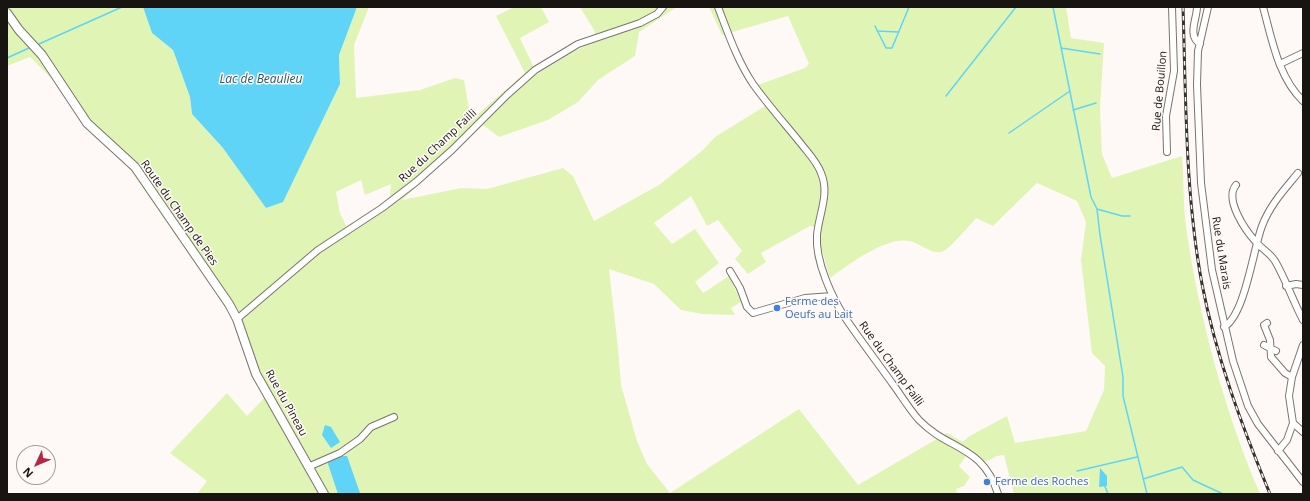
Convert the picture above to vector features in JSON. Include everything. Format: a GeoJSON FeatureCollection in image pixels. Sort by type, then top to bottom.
{"type":"FeatureCollection","features":[{"type":"Feature","properties":{"kind":"street","name":"Rue du Champ Failli"},"geometry":{"type":"LineString","coordinates":[[237,319],[318,250],[384,207],[416,182],[452,150],[507,95],[535,70],[578,44],[640,23],[657,14],[663,7]]}},
{"type":"Feature","properties":{"kind":"street","name":"Rue du Champ Failli"},"geometry":{"type":"LineString","coordinates":[[718,7],[733,46],[745,71],[813,159],[821,173],[825,192],[818,228],[817,246],[832,296],[846,320],[918,419],[943,438],[969,452],[983,464],[994,483],[998,494]]}},
{"type":"Feature","properties":{"kind":"street","name":"Rue de Bouillon"},"geometry":{"type":"LineString","coordinates":[[1167,152],[1166,116],[1174,72],[1172,7]]}},
{"type":"Feature","properties":{"kind":"street"},"geometry":{"type":"LineString","coordinates":[[1197,7],[1193,31],[1194,37],[1200,44]]}},
{"type":"Feature","properties":{"kind":"street","name":"Rue du Marais"},"geometry":{"type":"LineString","coordinates":[[1208,7],[1200,44],[1197,85],[1201,183],[1212,270],[1224,327],[1248,406],[1258,424],[1303,482]]}},
{"type":"Feature","properties":{"kind":"street"},"geometry":{"type":"LineString","coordinates":[[1263,7],[1284,76],[1293,91],[1303,101]]}},
{"type":"Feature","properties":{"kind":"street","name":"Route du Champ de Pies"},"geometry":{"type":"LineString","coordinates":[[7,13],[19,30],[42,55],[87,124],[135,167],[237,319]]}},
{"type":"Feature","properties":{"kind":"street"},"geometry":{"type":"LineString","coordinates":[[1280,64],[1303,53]]}},
{"type":"Feature","properties":{"kind":"street"},"geometry":{"type":"LineString","coordinates":[[1224,327],[1234,316],[1242,301],[1257,243],[1270,210],[1278,196],[1298,173]]}},
{"type":"Feature","properties":{"kind":"street"},"geometry":{"type":"LineString","coordinates":[[1236,184],[1232,190],[1235,208],[1246,230],[1257,243],[1266,250],[1275,262],[1303,320]]}},
{"type":"Feature","properties":{"kind":"street"},"geometry":{"type":"LineString","coordinates":[[730,271],[740,288],[747,307],[753,313],[805,298],[832,296]]}},
{"type":"Feature","properties":{"kind":"street"},"geometry":{"type":"LineString","coordinates":[[1286,286],[1303,285]]}},
{"type":"Feature","properties":{"kind":"street","name":"Rue du Pineau"},"geometry":{"type":"LineString","coordinates":[[237,319],[256,374],[324,494]]}},
{"type":"Feature","properties":{"kind":"street"},"geometry":{"type":"LineString","coordinates":[[1268,323],[1264,325],[1273,350],[1271,357],[1274,362],[1292,377]]}},
{"type":"Feature","properties":{"kind":"street"},"geometry":{"type":"LineString","coordinates":[[1264,345],[1273,350]]}},
{"type":"Feature","properties":{"kind":"street"},"geometry":{"type":"LineString","coordinates":[[1278,451],[1287,440],[1293,423],[1289,404],[1292,377],[1303,345]]}},
{"type":"Feature","properties":{"kind":"street"},"geometry":{"type":"LineString","coordinates":[[308,466],[340,454],[360,439],[371,427],[394,417]]}},
{"type":"Feature","properties":{"kind":"street"},"geometry":{"type":"LineString","coordinates":[[1293,423],[1303,432]]}},
{"type":"Feature","properties":{"kind":"green space"},"geometry":{"type":"Polygon","coordinates":[[[7,7],[143,7],[152,33],[173,50],[190,97],[192,114],[223,148],[283,201],[340,84],[339,55],[357,7],[369,7],[354,45],[356,98],[420,90],[455,78],[464,80],[471,120],[525,73],[496,16],[514,7],[541,7],[549,22],[520,38],[537,74],[573,52],[597,40],[594,30],[580,7],[677,7],[639,32],[635,56],[598,80],[578,102],[548,120],[499,137],[483,125],[402,200],[461,188],[487,189],[563,168],[573,176],[594,221],[659,185],[703,150],[715,137],[765,106],[752,87],[805,68],[809,64],[788,16],[722,35],[709,7],[1066,7],[1071,38],[1104,43],[1100,108],[1102,154],[1112,178],[1182,156],[1184,209],[1191,260],[1198,295],[1214,363],[1224,396],[1260,494],[1014,494],[1004,455],[997,456],[985,462],[971,449],[959,466],[970,477],[964,486],[956,489],[957,494],[197,494],[207,481],[170,453],[227,393],[247,416],[266,396],[234,320],[127,165],[83,122],[55,82],[30,57],[7,66],[7,7]],[[361,180],[336,192],[340,213],[350,234],[389,208],[391,184],[365,195],[361,180]],[[1037,183],[993,226],[976,218],[944,251],[931,251],[909,241],[889,243],[868,253],[830,278],[821,247],[821,228],[810,226],[761,253],[766,262],[748,274],[735,259],[742,251],[718,220],[707,226],[691,196],[654,223],[672,244],[695,229],[719,263],[695,282],[703,293],[729,276],[741,302],[731,308],[735,315],[702,314],[681,310],[654,284],[609,269],[621,385],[637,441],[647,464],[670,493],[799,409],[858,485],[947,433],[963,442],[968,437],[1007,416],[1015,443],[1086,431],[1104,390],[1105,366],[1092,353],[1081,260],[1086,222],[1077,201],[1037,183]]]}},
{"type":"Feature","properties":{"kind":"water","name":"Lac de Beaulieu"},"geometry":{"type":"Polygon","coordinates":[[[143,7],[357,7],[339,55],[340,84],[283,202],[266,208],[223,148],[192,114],[190,97],[173,50],[152,33],[143,7]]]}},
{"type":"Feature","properties":{"kind":"water"},"geometry":{"type":"Polygon","coordinates":[[[325,425],[331,427],[340,442],[331,448],[322,435],[325,425]]]}},
{"type":"Feature","properties":{"kind":"water"},"geometry":{"type":"Polygon","coordinates":[[[347,456],[360,493],[338,494],[327,461],[347,456]]]}},
{"type":"Feature","properties":{"kind":"water"},"geometry":{"type":"Polygon","coordinates":[[[1100,468],[1107,476],[1107,486],[1099,487],[1100,468]]]}},
{"type":"Feature","properties":{"kind":"waterway"},"geometry":{"type":"LineString","coordinates":[[39,44],[122,7]]}},
{"type":"Feature","properties":{"kind":"waterway"},"geometry":{"type":"LineString","coordinates":[[875,26],[886,48],[892,48],[909,7]]}},
{"type":"Feature","properties":{"kind":"waterway"},"geometry":{"type":"LineString","coordinates":[[946,96],[1016,7]]}},
{"type":"Feature","properties":{"kind":"waterway"},"geometry":{"type":"LineString","coordinates":[[1053,7],[1091,197],[1097,209],[1123,377],[1123,396],[1147,494]]}},
{"type":"Feature","properties":{"kind":"waterway"},"geometry":{"type":"LineString","coordinates":[[877,31],[899,32]]}},
{"type":"Feature","properties":{"kind":"waterway"},"geometry":{"type":"LineString","coordinates":[[7,58],[29,48]]}},
{"type":"Feature","properties":{"kind":"waterway"},"geometry":{"type":"LineString","coordinates":[[1061,48],[1100,54]]}},
{"type":"Feature","properties":{"kind":"waterway"},"geometry":{"type":"LineString","coordinates":[[1009,133],[1070,91]]}},
{"type":"Feature","properties":{"kind":"waterway"},"geometry":{"type":"LineString","coordinates":[[1073,110],[1096,103]]}},
{"type":"Feature","properties":{"kind":"waterway"},"geometry":{"type":"LineString","coordinates":[[1097,209],[1122,216],[1130,216]]}},
{"type":"Feature","properties":{"kind":"waterway"},"geometry":{"type":"LineString","coordinates":[[1077,471],[1137,457]]}},
{"type":"Feature","properties":{"kind":"waterway"},"geometry":{"type":"LineString","coordinates":[[1143,479],[1182,467],[1193,480],[1223,494]]}},
{"type":"Feature","properties":{"kind":"waterway"},"geometry":{"type":"LineString","coordinates":[[1104,484],[1108,494]]}},
{"type":"Feature","properties":{"kind":"railway"},"geometry":{"type":"LineString","coordinates":[[1183,7],[1189,181],[1196,250],[1202,284],[1222,365],[1270,494]]}},
{"type":"Feature","properties":{"kind":"place","name":"Ferme des Oeufs au Lait"},"geometry":{"type":"Point","coordinates":[777,308]}},
{"type":"Feature","properties":{"kind":"place","name":"Ferme des Roches"},"geometry":{"type":"Point","coordinates":[987,482]}}]}
